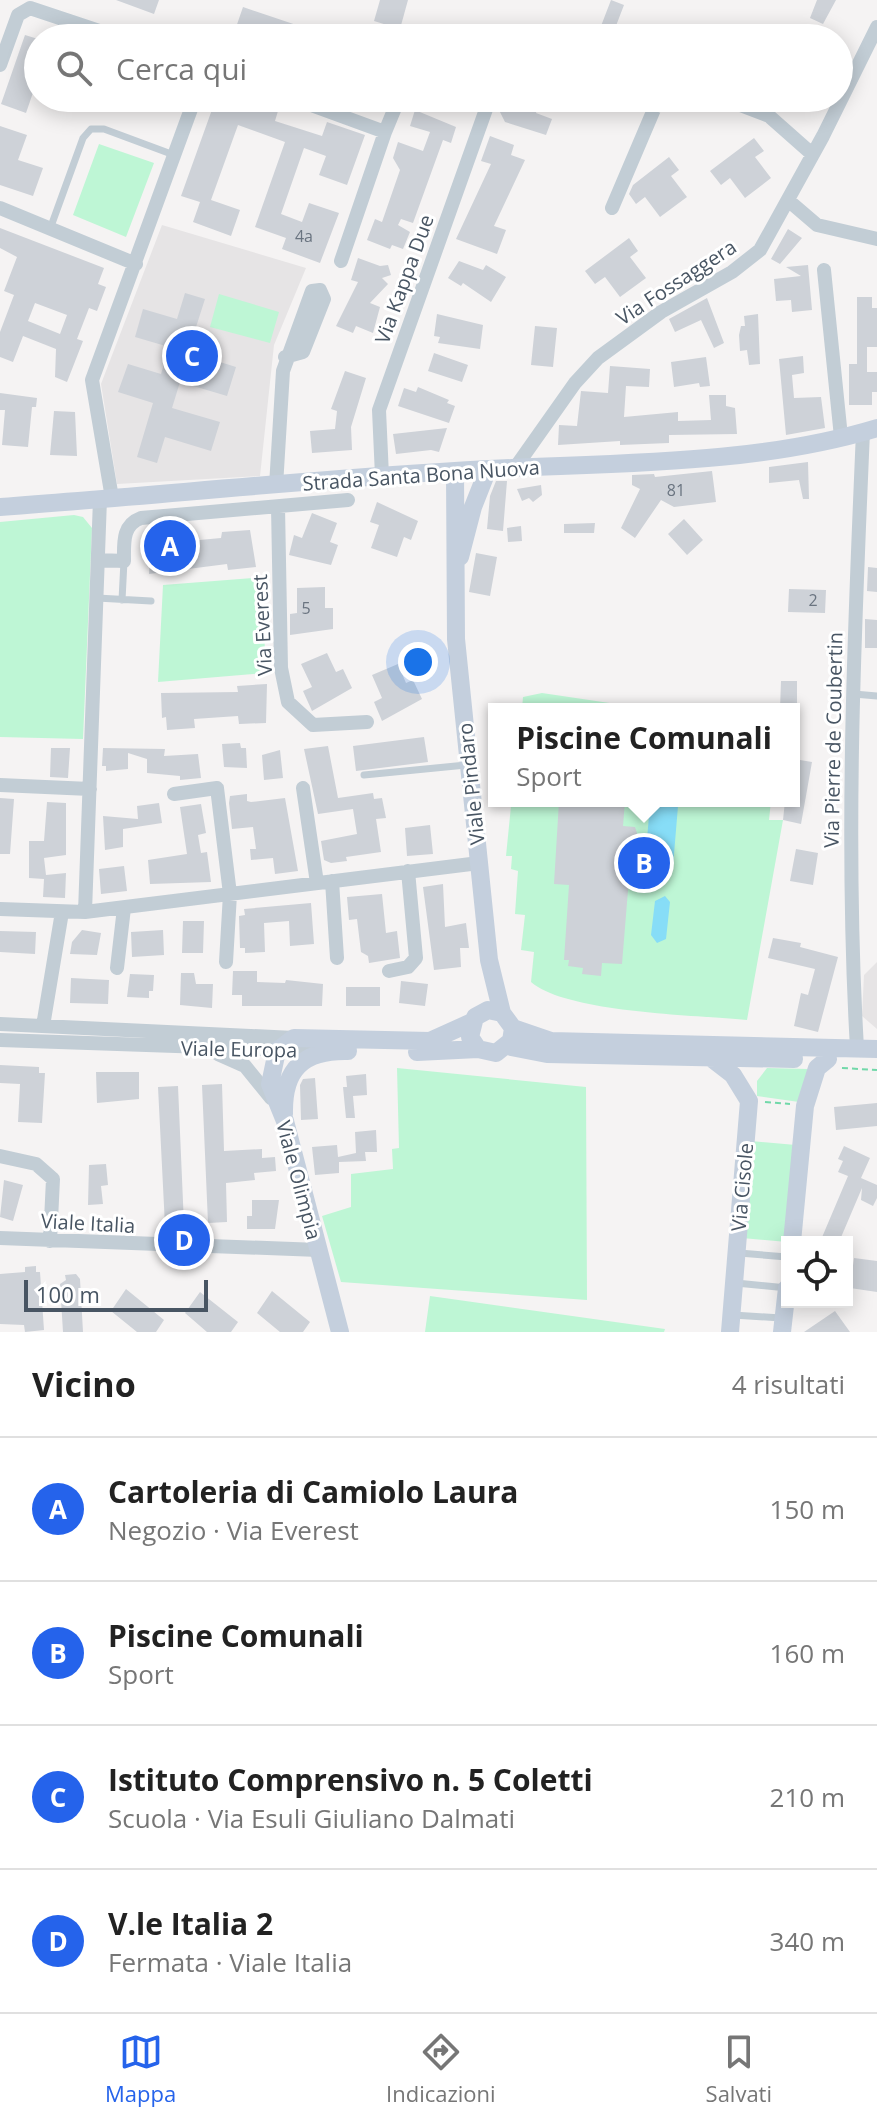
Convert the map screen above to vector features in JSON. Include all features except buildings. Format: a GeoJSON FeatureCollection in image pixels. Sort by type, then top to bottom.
{"type":"FeatureCollection","features":[{"type":"Feature","properties":{"kind":"street"},"geometry":{"type":"LineString","coordinates":[[0,65],[18,15],[30,8],[78,24]]}},
{"type":"Feature","properties":{"kind":"street","name":"Via Fossaggera"},"geometry":{"type":"LineString","coordinates":[[853,74],[877,27]]}},
{"type":"Feature","properties":{"kind":"street"},"geometry":{"type":"LineString","coordinates":[[85,912],[98,560],[106,499],[92,380],[190,112]]}},
{"type":"Feature","properties":{"kind":"street"},"geometry":{"type":"LineString","coordinates":[[330,112],[385,132]]}},
{"type":"Feature","properties":{"kind":"street"},"geometry":{"type":"LineString","coordinates":[[341,261],[393,112]]}},
{"type":"Feature","properties":{"kind":"street","name":"Via Kappa Due"},"geometry":{"type":"LineString","coordinates":[[382,476],[379,410],[485,112]]}},
{"type":"Feature","properties":{"kind":"street"},"geometry":{"type":"LineString","coordinates":[[612,208],[653,112]]}},
{"type":"Feature","properties":{"kind":"street"},"geometry":{"type":"LineString","coordinates":[[759,112],[769,116],[812,154]]}},
{"type":"Feature","properties":{"kind":"street","name":"Via Fossaggera"},"geometry":{"type":"LineString","coordinates":[[515,468],[585,371],[661,312],[752,258],[766,241],[789,201],[833,112]]}},
{"type":"Feature","properties":{"kind":"street"},"geometry":{"type":"LineString","coordinates":[[789,201],[817,225],[877,239]]}},
{"type":"Feature","properties":{"kind":"street"},"geometry":{"type":"LineString","coordinates":[[0,208],[136,264]]}},
{"type":"Feature","properties":{"kind":"street"},"geometry":{"type":"LineString","coordinates":[[824,270],[841,437]]}},
{"type":"Feature","properties":{"kind":"street"},"geometry":{"type":"LineString","coordinates":[[276,486],[285,357]]}},
{"type":"Feature","properties":{"kind":"street","name":"Strada Santa Bona Nuova"},"geometry":{"type":"LineString","coordinates":[[0,507],[382,476],[700,457],[870,430]]}},
{"type":"Feature","properties":{"kind":"street","name":"Via Pierre de Coubertin"},"geometry":{"type":"LineString","coordinates":[[857,1048],[849,924],[852,694],[870,430]]}},
{"type":"Feature","properties":{"kind":"street","name":"Viale Pindaro"},"geometry":{"type":"LineString","coordinates":[[454,595],[462,545],[488,469]]}},
{"type":"Feature","properties":{"kind":"street","name":"Viale Pindaro"},"geometry":{"type":"LineString","coordinates":[[459,471],[462,545]]}},
{"type":"Feature","properties":{"kind":"street","name":"Viale Pindaro"},"geometry":{"type":"LineString","coordinates":[[459,471],[453,505],[454,595],[468,765],[491,972],[507,1020]]}},
{"type":"Feature","properties":{"kind":"street"},"geometry":{"type":"LineString","coordinates":[[417,474],[438,486],[453,505]]}},
{"type":"Feature","properties":{"kind":"street"},"geometry":{"type":"LineString","coordinates":[[98,560],[124,561],[124,535],[134,520],[348,500]]}},
{"type":"Feature","properties":{"kind":"street","name":"Via Everest"},"geometry":{"type":"LineString","coordinates":[[278,507],[281,668],[288,702],[313,725],[367,722]]}},
{"type":"Feature","properties":{"kind":"street"},"geometry":{"type":"LineString","coordinates":[[0,785],[90,789]]}},
{"type":"Feature","properties":{"kind":"street"},"geometry":{"type":"LineString","coordinates":[[174,794],[217,788],[230,894],[226,962]]}},
{"type":"Feature","properties":{"kind":"street"},"geometry":{"type":"LineString","coordinates":[[303,788],[337,958]]}},
{"type":"Feature","properties":{"kind":"street"},"geometry":{"type":"LineString","coordinates":[[0,909],[85,912],[479,863]]}},
{"type":"Feature","properties":{"kind":"street"},"geometry":{"type":"LineString","coordinates":[[389,971],[408,967],[416,958],[408,871]]}},
{"type":"Feature","properties":{"kind":"street"},"geometry":{"type":"LineString","coordinates":[[117,968],[124,908]]}},
{"type":"Feature","properties":{"kind":"street"},"geometry":{"type":"LineString","coordinates":[[43,1026],[62,912]]}},
{"type":"Feature","properties":{"kind":"street","name":"Viale Pindaro"},"geometry":{"type":"LineString","coordinates":[[476,1017],[491,972]]}},
{"type":"Feature","properties":{"kind":"street"},"geometry":{"type":"LineString","coordinates":[[476,1017],[470,1037],[478,1049]]}},
{"type":"Feature","properties":{"kind":"street","name":"Viale Europa"},"geometry":{"type":"LineString","coordinates":[[0,1040],[202,1049],[430,1041],[476,1017],[507,1020],[551,1041],[877,1049]]}},
{"type":"Feature","properties":{"kind":"street"},"geometry":{"type":"LineString","coordinates":[[507,1020],[507,1046]]}},
{"type":"Feature","properties":{"kind":"street","name":"Viale Europa"},"geometry":{"type":"LineString","coordinates":[[0,1024],[283,1044],[326,1051],[478,1049],[490,1053],[507,1046],[547,1054],[832,1064],[877,1061]]}},
{"type":"Feature","properties":{"kind":"street"},"geometry":{"type":"LineString","coordinates":[[283,1044],[285,1121]]}},
{"type":"Feature","properties":{"kind":"street","name":"Viale Olimpia"},"geometry":{"type":"LineString","coordinates":[[283,1044],[270,1084],[285,1121],[340,1332]]}},
{"type":"Feature","properties":{"kind":"street"},"geometry":{"type":"LineString","coordinates":[[202,1049],[245,1066],[264,1086],[285,1121]]}},
{"type":"Feature","properties":{"kind":"street"},"geometry":{"type":"LineString","coordinates":[[284,1093],[287,1082],[301,1064],[326,1051]]}},
{"type":"Feature","properties":{"kind":"street","name":"Via Cisole"},"geometry":{"type":"LineString","coordinates":[[711,1058],[733,1075],[749,1101],[730,1323]]}},
{"type":"Feature","properties":{"kind":"street"},"geometry":{"type":"LineString","coordinates":[[793,1236],[805,1106],[817,1068],[832,1064]]}},
{"type":"Feature","properties":{"kind":"street"},"geometry":{"type":"LineString","coordinates":[[0,1156],[36,1164],[53,1179],[50,1241]]}},
{"type":"Feature","properties":{"kind":"street","name":"Viale Italia"},"geometry":{"type":"LineString","coordinates":[[0,1238],[319,1250]]}},
{"type":"Feature","properties":{"kind":"lane"},"geometry":{"type":"LineString","coordinates":[[50,229],[83,138],[91,129],[104,129],[174,155]]}},
{"type":"Feature","properties":{"kind":"lane"},"geometry":{"type":"LineString","coordinates":[[122,600],[124,561]]}},
{"type":"Feature","properties":{"kind":"lane"},"geometry":{"type":"LineString","coordinates":[[97,598],[151,601]]}},
{"type":"Feature","properties":{"kind":"lane"},"geometry":{"type":"LineString","coordinates":[[852,694],[877,696]]}},
{"type":"Feature","properties":{"kind":"lane"},"geometry":{"type":"LineString","coordinates":[[364,775],[468,765]]}},
{"type":"Feature","properties":{"kind":"lane"},"geometry":{"type":"LineString","coordinates":[[736,1252],[781,1256]]}},
{"type":"Feature","properties":{"kind":"lane"},"geometry":{"type":"LineString","coordinates":[[734,1283],[781,1287]]}},
{"type":"Feature","properties":{"kind":"lane"},"geometry":{"type":"LineString","coordinates":[[730,1323],[783,1325]]}},
{"type":"Feature","properties":{"kind":"path"},"geometry":{"type":"LineString","coordinates":[[832,1064],[877,1070]]}},
{"type":"Feature","properties":{"kind":"path"},"geometry":{"type":"LineString","coordinates":[[753,1100],[799,1105]]}},
{"type":"Feature","properties":{"kind":"shaded area"},"geometry":{"type":"Polygon","coordinates":[[[162,225],[306,268],[274,345],[260,476],[117,484],[101,384],[162,225]]]}},
{"type":"Feature","properties":{"kind":"shaded area"},"geometry":{"type":"Polygon","coordinates":[[[877,962],[877,1029],[862,1016],[864,975],[877,962]]]}},
{"type":"Feature","properties":{"kind":"green space"},"geometry":{"type":"Polygon","coordinates":[[[99,144],[154,163],[126,237],[73,215],[99,144]]]}},
{"type":"Feature","properties":{"kind":"green space"},"geometry":{"type":"Polygon","coordinates":[[[219,294],[279,312],[270,343],[210,327],[219,294]]]}},
{"type":"Feature","properties":{"kind":"green space"},"geometry":{"type":"Polygon","coordinates":[[[74,515],[83,517],[92,528],[83,739],[0,737],[0,522],[74,515]]]}},
{"type":"Feature","properties":{"kind":"green space"},"geometry":{"type":"Polygon","coordinates":[[[264,577],[265,673],[158,682],[163,585],[264,577]]]}},
{"type":"Feature","properties":{"kind":"green space"},"geometry":{"type":"Polygon","coordinates":[[[542,693],[610,703],[522,703],[523,697],[542,693]]]}},
{"type":"Feature","properties":{"kind":"green space"},"geometry":{"type":"Polygon","coordinates":[[[511,807],[770,807],[769,820],[783,820],[747,1020],[602,1006],[549,992],[531,982],[534,952],[521,950],[525,915],[515,914],[518,871],[511,869],[512,856],[506,856],[511,807]]]}},
{"type":"Feature","properties":{"kind":"green space"},"geometry":{"type":"Polygon","coordinates":[[[397,1068],[586,1087],[587,1300],[341,1282],[322,1216],[351,1207],[351,1174],[393,1169],[392,1149],[399,1148],[397,1068]]]}},
{"type":"Feature","properties":{"kind":"green space"},"geometry":{"type":"Polygon","coordinates":[[[767,1068],[808,1069],[799,1102],[757,1096],[757,1081],[767,1068]]]}},
{"type":"Feature","properties":{"kind":"green space"},"geometry":{"type":"Polygon","coordinates":[[[751,1141],[796,1145],[788,1236],[781,1236],[781,1241],[742,1238],[751,1141]]]}},
{"type":"Feature","properties":{"kind":"green space"},"geometry":{"type":"Polygon","coordinates":[[[430,1296],[665,1329],[664,1332],[425,1332],[430,1296]]]}},
{"type":"Feature","properties":{"kind":"water"},"geometry":{"type":"Polygon","coordinates":[[[650,807],[678,807],[673,866],[645,863],[650,807]]]}},
{"type":"Feature","properties":{"kind":"water"},"geometry":{"type":"Polygon","coordinates":[[[665,896],[670,902],[666,939],[657,943],[651,935],[655,901],[665,896]]]}},
{"type":"Feature","properties":{"kind":"place","name":"Istituto Comprensivo n. 5 Coletti"},"geometry":{"type":"Point","coordinates":[192,356]}},
{"type":"Feature","properties":{"kind":"place","name":"Cartoleria di Camiolo Laura"},"geometry":{"type":"Point","coordinates":[170,546]}},
{"type":"Feature","properties":{"kind":"place","name":"Piscine Comunali"},"geometry":{"type":"Point","coordinates":[644,863]}},
{"type":"Feature","properties":{"kind":"place","name":"V.le Italia 2"},"geometry":{"type":"Point","coordinates":[184,1240]}}]}
